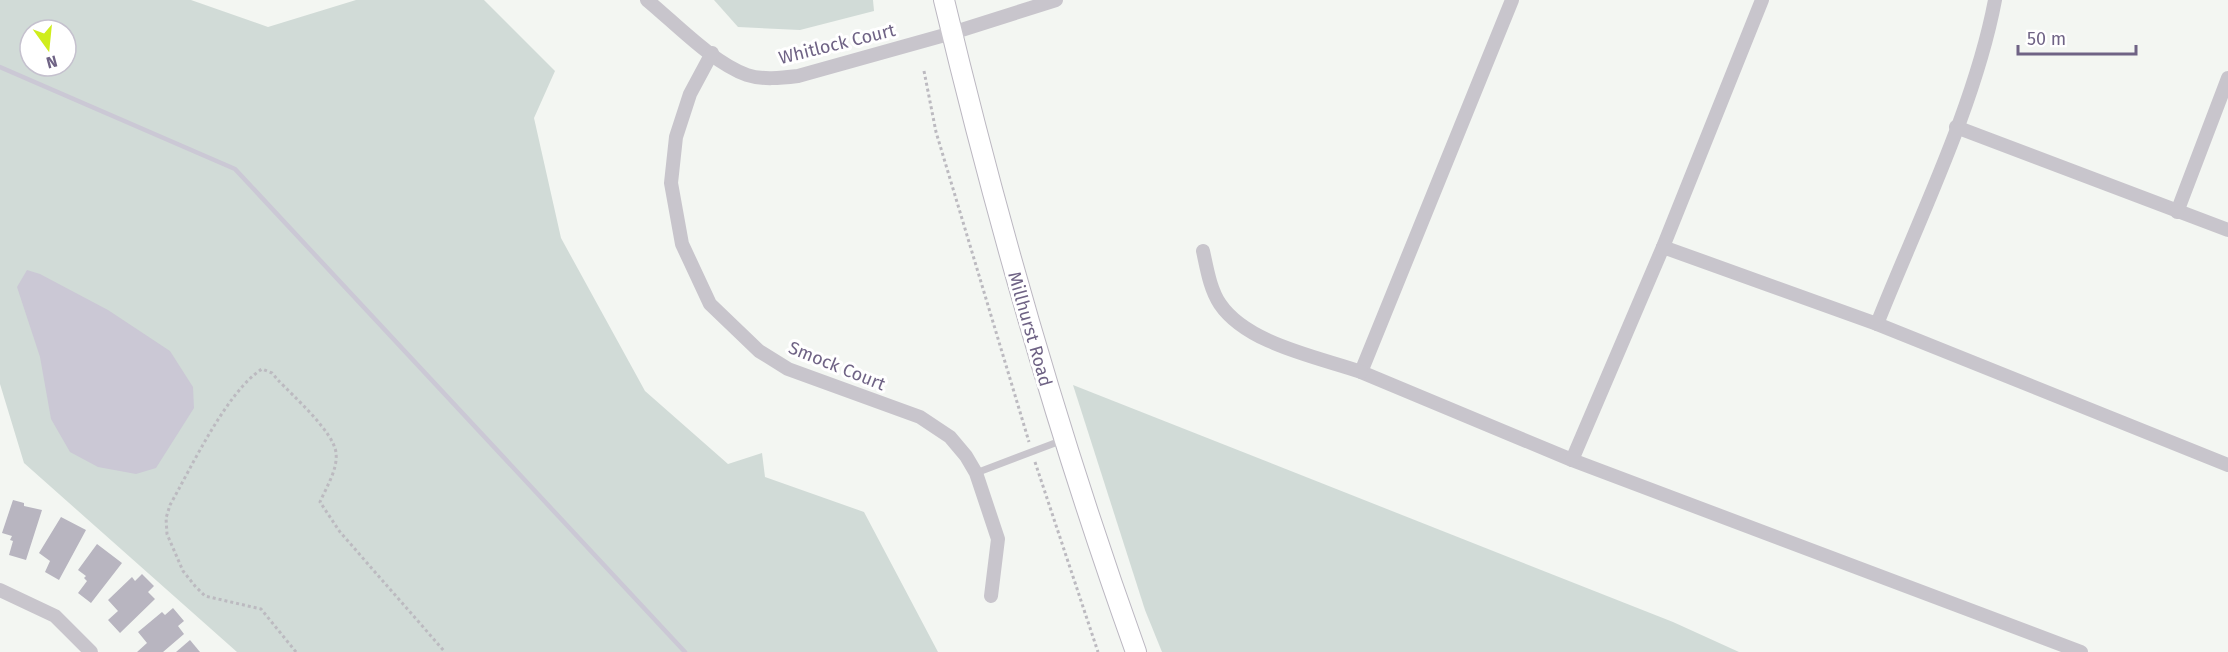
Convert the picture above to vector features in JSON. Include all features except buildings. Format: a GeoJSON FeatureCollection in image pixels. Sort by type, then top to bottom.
{"type":"FeatureCollection","features":[{"type":"Feature","properties":{"kind":"street","name":"Whitlock Court"},"geometry":{"type":"LineString","coordinates":[[647,0],[732,68],[749,75],[775,78],[798,76],[952,33],[1056,0]]}},
{"type":"Feature","properties":{"kind":"street","name":"Millhurst Road"},"geometry":{"type":"LineString","coordinates":[[944,0],[1000,225],[1063,440],[1136,652]]}},
{"type":"Feature","properties":{"kind":"street"},"geometry":{"type":"LineString","coordinates":[[1361,372],[1512,0]]}},
{"type":"Feature","properties":{"kind":"street"},"geometry":{"type":"LineString","coordinates":[[1572,460],[1663,247],[1762,0]]}},
{"type":"Feature","properties":{"kind":"street"},"geometry":{"type":"LineString","coordinates":[[1877,324],[1956,127],[1990,28],[1995,0]]}},
{"type":"Feature","properties":{"kind":"street","name":"Smock Court"},"geometry":{"type":"LineString","coordinates":[[712,53],[686,105],[676,137],[671,183],[682,244],[710,304],[759,351],[788,369],[920,417],[950,437],[966,456],[976,473],[998,539],[991,596]]}},
{"type":"Feature","properties":{"kind":"street"},"geometry":{"type":"LineString","coordinates":[[2177,212],[2228,78]]}},
{"type":"Feature","properties":{"kind":"street"},"geometry":{"type":"LineString","coordinates":[[1956,127],[2228,230]]}},
{"type":"Feature","properties":{"kind":"street"},"geometry":{"type":"LineString","coordinates":[[1663,247],[1877,324],[2228,465]]}},
{"type":"Feature","properties":{"kind":"street"},"geometry":{"type":"LineString","coordinates":[[1203,251],[1210,284],[1220,304],[1235,322],[1275,343],[1361,372],[1572,460],[2080,652]]}},
{"type":"Feature","properties":{"kind":"street"},"geometry":{"type":"LineString","coordinates":[[0,590],[55,616],[92,652]]}},
{"type":"Feature","properties":{"kind":"lane"},"geometry":{"type":"LineString","coordinates":[[976,473],[1063,440]]}},
{"type":"Feature","properties":{"kind":"path"},"geometry":{"type":"LineString","coordinates":[[924,71],[936,132],[1032,452],[1098,652]]}},
{"type":"Feature","properties":{"kind":"path"},"geometry":{"type":"LineString","coordinates":[[297,652],[261,609],[205,596],[183,570],[167,534],[166,518],[170,505],[226,408],[252,375],[262,369],[272,373],[334,445],[335,465],[320,502],[340,532],[445,652]]}},
{"type":"Feature","properties":{"kind":"shaded area"},"geometry":{"type":"Polygon","coordinates":[[[0,0],[191,0],[268,27],[356,0],[484,0],[555,71],[534,118],[561,238],[645,391],[728,464],[762,453],[765,477],[864,512],[938,652],[237,652],[24,463],[0,384],[0,0]]]}},
{"type":"Feature","properties":{"kind":"shaded area"},"geometry":{"type":"Polygon","coordinates":[[[714,0],[873,0],[874,11],[800,30],[738,27],[714,0]]]}},
{"type":"Feature","properties":{"kind":"shaded area"},"geometry":{"type":"Polygon","coordinates":[[[27,270],[40,274],[108,310],[170,351],[193,387],[194,408],[156,468],[136,474],[98,467],[70,452],[51,419],[40,357],[17,287],[27,270]]]}},
{"type":"Feature","properties":{"kind":"shaded area"},"geometry":{"type":"Polygon","coordinates":[[[1073,385],[1673,622],[1739,652],[1162,652],[1145,610],[1073,385]]]}},
{"type":"Feature","properties":{"kind":"waterway"},"geometry":{"type":"LineString","coordinates":[[0,67],[235,169],[685,652]]}}]}
